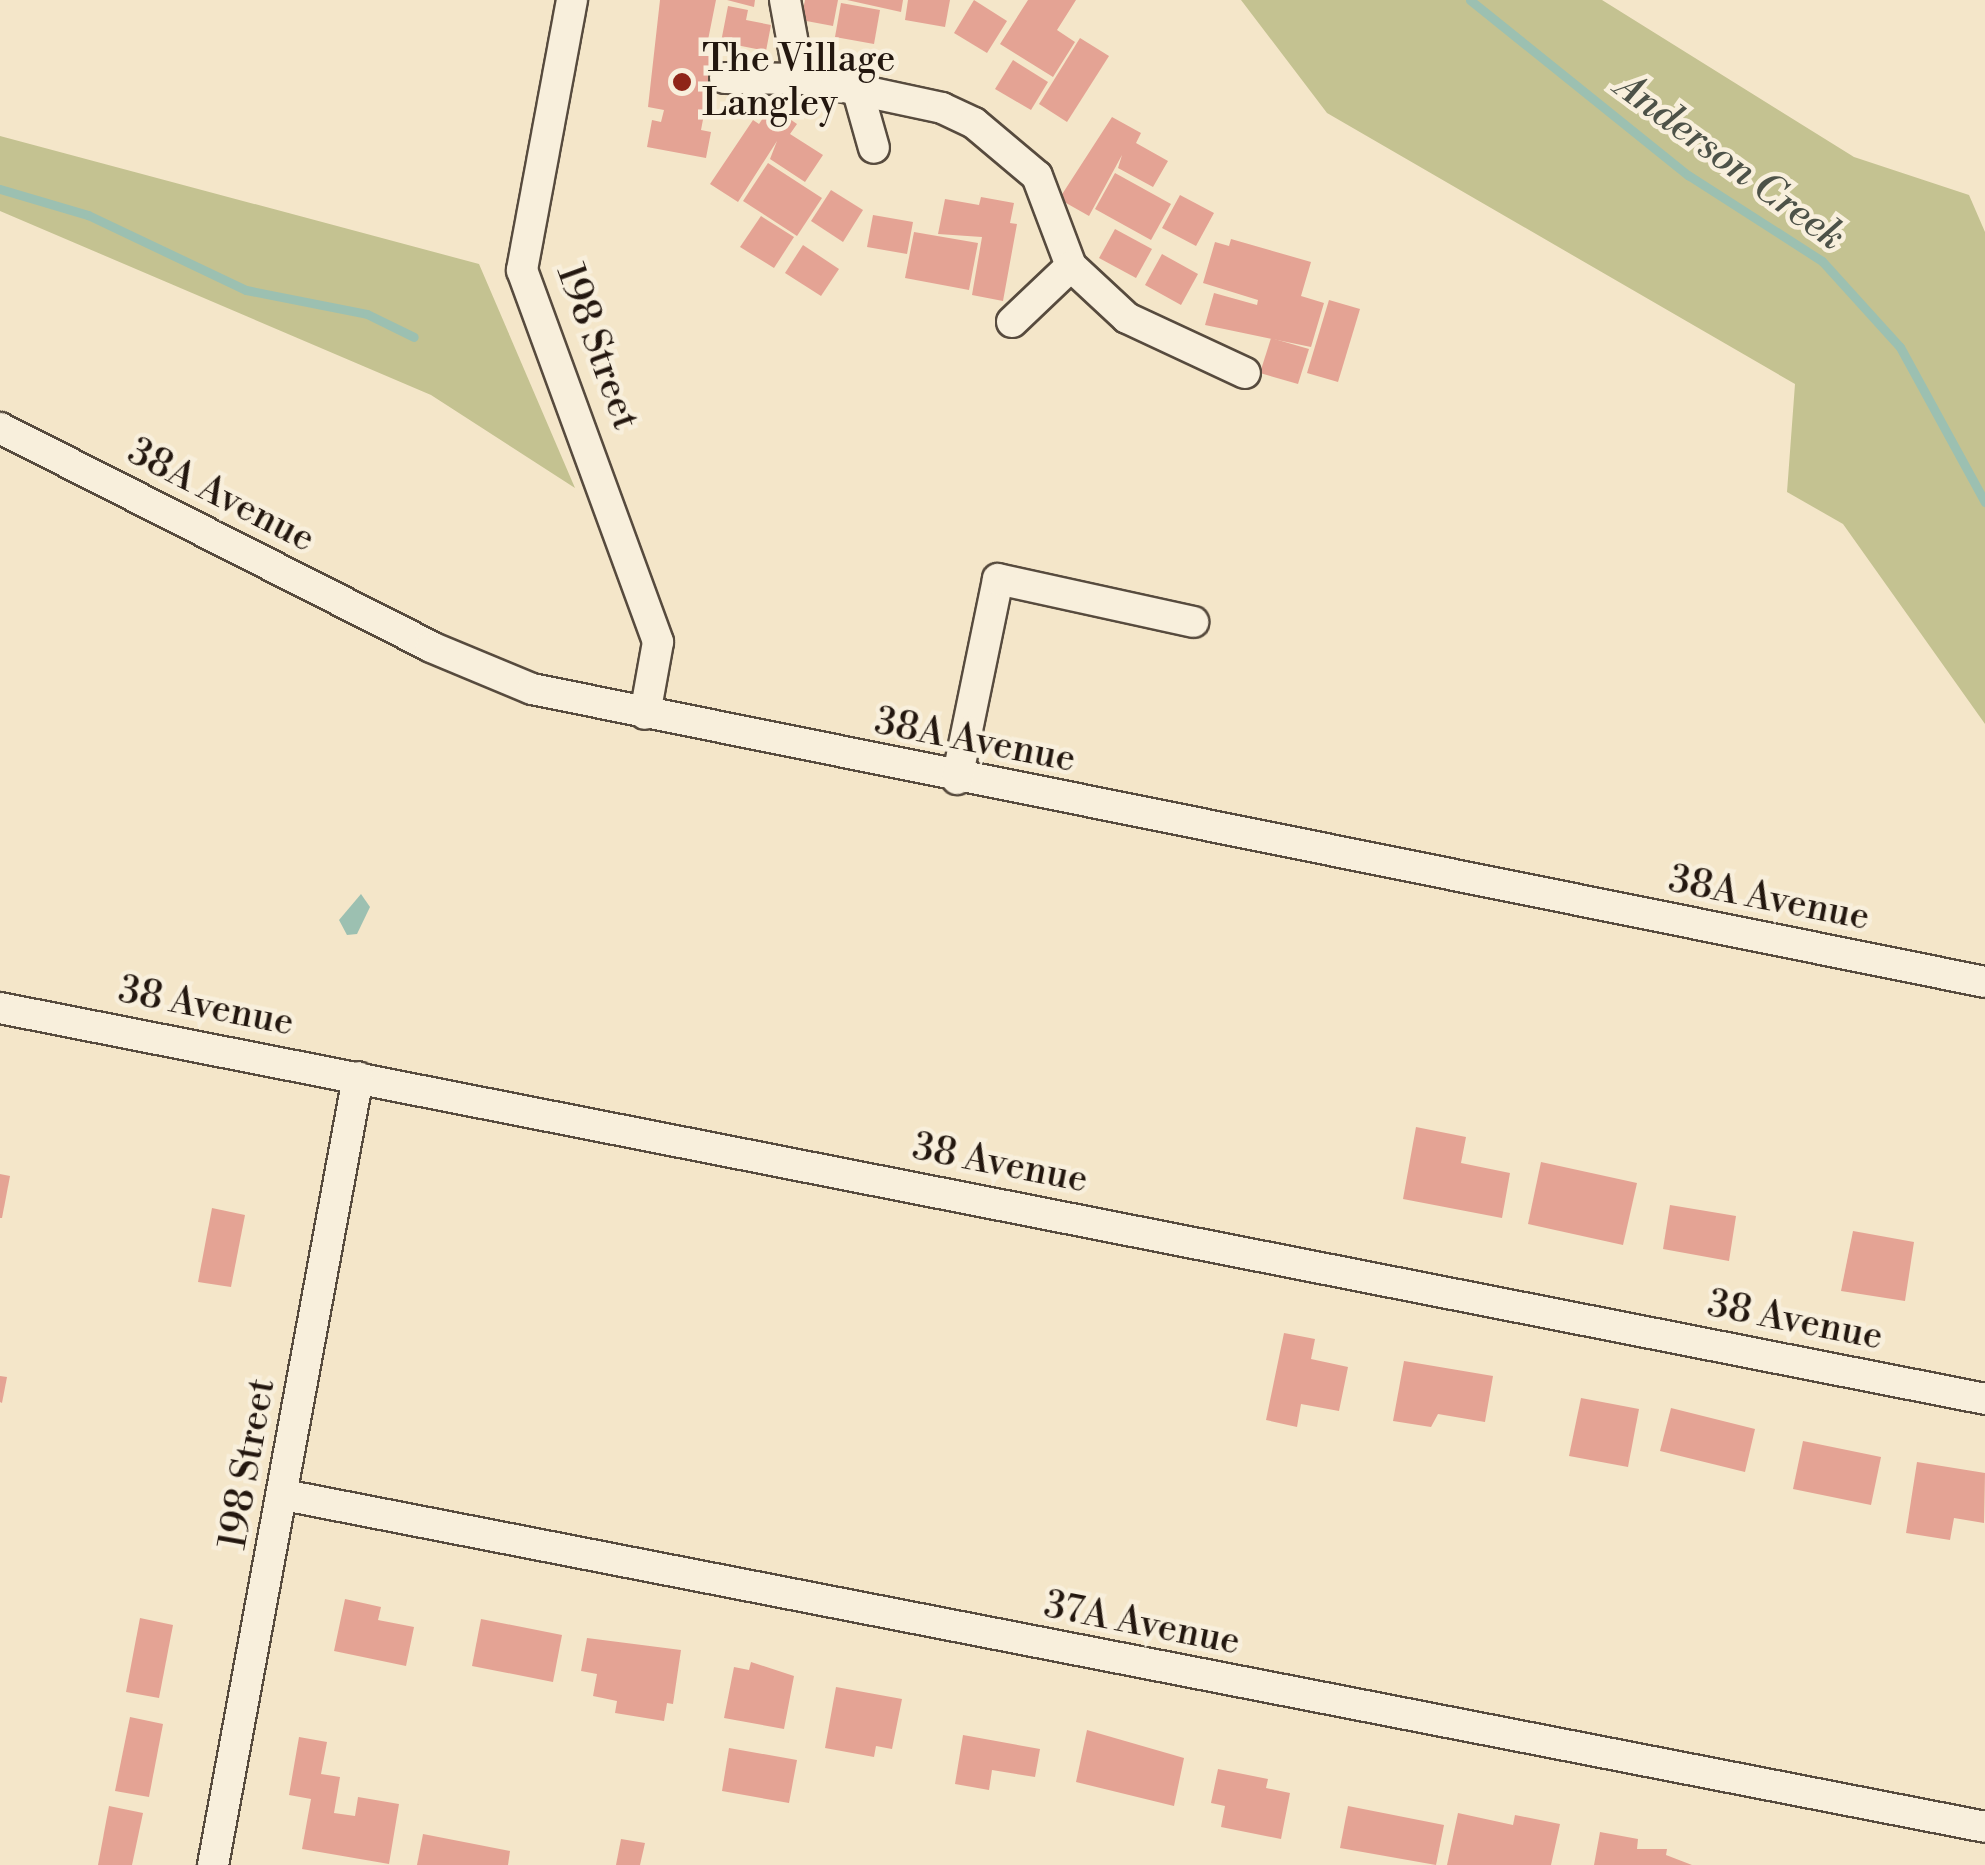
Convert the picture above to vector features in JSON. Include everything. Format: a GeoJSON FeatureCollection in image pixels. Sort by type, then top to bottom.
{"type":"FeatureCollection","features":[{"type":"Feature","properties":{"kind":"street","name":"198 Street"},"geometry":{"type":"LineString","coordinates":[[572,0],[522,270],[658,642],[644,714]]}},
{"type":"Feature","properties":{"kind":"street"},"geometry":{"type":"LineString","coordinates":[[785,0],[796,60],[808,80]]}},
{"type":"Feature","properties":{"kind":"street"},"geometry":{"type":"LineString","coordinates":[[725,78],[808,80],[857,88],[942,108],[974,123],[1029,168],[1071,266],[1126,318],[1245,374]]}},
{"type":"Feature","properties":{"kind":"street"},"geometry":{"type":"LineString","coordinates":[[857,88],[874,148]]}},
{"type":"Feature","properties":{"kind":"street"},"geometry":{"type":"LineString","coordinates":[[1012,322],[1071,266]]}},
{"type":"Feature","properties":{"kind":"street","name":"38A Avenue"},"geometry":{"type":"LineString","coordinates":[[0,428],[431,648],[532,689],[957,779],[1985,982]]}},
{"type":"Feature","properties":{"kind":"street"},"geometry":{"type":"LineString","coordinates":[[957,779],[998,578],[1193,622]]}},
{"type":"Feature","properties":{"kind":"street","name":"38 Avenue"},"geometry":{"type":"LineString","coordinates":[[0,1008],[1985,1400]]}},
{"type":"Feature","properties":{"kind":"street","name":"198 Street"},"geometry":{"type":"LineString","coordinates":[[213,1865],[358,1077]]}},
{"type":"Feature","properties":{"kind":"street","name":"37A Avenue"},"geometry":{"type":"LineString","coordinates":[[284,1494],[1985,1826]]}},
{"type":"Feature","properties":{"kind":"shaded area"},"geometry":{"type":"Polygon","coordinates":[[[1241,0],[1602,0],[1854,157],[1969,195],[1985,232],[1985,724],[1843,524],[1787,492],[1795,384],[1327,113],[1241,0]]]}},
{"type":"Feature","properties":{"kind":"shaded area"},"geometry":{"type":"Polygon","coordinates":[[[0,136],[479,264],[575,488],[431,395],[0,211],[0,136]]]}},
{"type":"Feature","properties":{"kind":"shaded area"},"geometry":{"type":"Polygon","coordinates":[[[361,894],[370,907],[357,934],[347,935],[339,920],[361,894]]]}},
{"type":"Feature","properties":{"kind":"building","name":"The Village Langley"},"geometry":{"type":"Polygon","coordinates":[[[660,0],[716,0],[705,55],[715,57],[701,130],[711,132],[706,158],[647,147],[652,120],[661,122],[664,110],[648,107],[660,0]]]}},
{"type":"Feature","properties":{"kind":"building"},"geometry":{"type":"Polygon","coordinates":[[[727,0],[755,0],[754,7],[727,0]]]}},
{"type":"Feature","properties":{"kind":"building"},"geometry":{"type":"Polygon","coordinates":[[[805,0],[838,0],[833,26],[801,20],[805,0]]]}},
{"type":"Feature","properties":{"kind":"building"},"geometry":{"type":"Polygon","coordinates":[[[847,0],[903,0],[901,12],[847,0]]]}},
{"type":"Feature","properties":{"kind":"building"},"geometry":{"type":"Polygon","coordinates":[[[908,0],[950,0],[945,27],[905,20],[908,0]]]}},
{"type":"Feature","properties":{"kind":"building"},"geometry":{"type":"Polygon","coordinates":[[[974,0],[1007,21],[987,53],[954,33],[974,0]]]}},
{"type":"Feature","properties":{"kind":"building"},"geometry":{"type":"Polygon","coordinates":[[[1028,0],[1076,0],[1057,30],[1075,42],[1053,77],[1000,44],[1028,0]]]}},
{"type":"Feature","properties":{"kind":"building"},"geometry":{"type":"Polygon","coordinates":[[[841,3],[880,10],[874,44],[835,37],[841,3]]]}},
{"type":"Feature","properties":{"kind":"building"},"geometry":{"type":"Polygon","coordinates":[[[728,6],[748,10],[746,20],[771,25],[766,51],[721,42],[728,6]]]}},
{"type":"Feature","properties":{"kind":"building"},"geometry":{"type":"Polygon","coordinates":[[[1080,38],[1109,56],[1067,122],[1039,104],[1080,38]]]}},
{"type":"Feature","properties":{"kind":"building"},"geometry":{"type":"Polygon","coordinates":[[[1013,60],[1048,82],[1031,110],[995,89],[1013,60]]]}},
{"type":"Feature","properties":{"kind":"building"},"geometry":{"type":"Polygon","coordinates":[[[771,106],[797,124],[790,134],[823,155],[805,182],[770,159],[777,141],[738,202],[710,184],[753,120],[759,124],[771,106]]]}},
{"type":"Feature","properties":{"kind":"building"},"geometry":{"type":"Polygon","coordinates":[[[1112,117],[1141,133],[1136,143],[1168,161],[1153,187],[1118,168],[1122,155],[1089,216],[1059,199],[1112,117]]]}},
{"type":"Feature","properties":{"kind":"building"},"geometry":{"type":"Polygon","coordinates":[[[768,163],[822,198],[797,236],[743,201],[768,163]]]}},
{"type":"Feature","properties":{"kind":"building"},"geometry":{"type":"Polygon","coordinates":[[[1115,173],[1171,204],[1151,240],[1095,209],[1115,173]]]}},
{"type":"Feature","properties":{"kind":"building"},"geometry":{"type":"Polygon","coordinates":[[[831,190],[863,210],[843,242],[811,221],[831,190]]]}},
{"type":"Feature","properties":{"kind":"building"},"geometry":{"type":"Polygon","coordinates":[[[1180,195],[1214,213],[1196,246],[1162,228],[1180,195]]]}},
{"type":"Feature","properties":{"kind":"building"},"geometry":{"type":"Polygon","coordinates":[[[981,197],[1014,203],[1010,223],[1017,224],[1003,301],[972,295],[982,237],[938,234],[945,199],[979,205],[981,197]]]}},
{"type":"Feature","properties":{"kind":"building"},"geometry":{"type":"Polygon","coordinates":[[[873,215],[913,222],[907,254],[867,247],[873,215]]]}},
{"type":"Feature","properties":{"kind":"building"},"geometry":{"type":"Polygon","coordinates":[[[761,216],[794,237],[774,268],[740,247],[761,216]]]}},
{"type":"Feature","properties":{"kind":"building"},"geometry":{"type":"Polygon","coordinates":[[[1115,229],[1152,249],[1136,278],[1099,258],[1115,229]]]}},
{"type":"Feature","properties":{"kind":"building"},"geometry":{"type":"Polygon","coordinates":[[[914,232],[978,243],[969,290],[905,278],[914,232]]]}},
{"type":"Feature","properties":{"kind":"building"},"geometry":{"type":"Polygon","coordinates":[[[1231,239],[1311,262],[1301,296],[1324,303],[1311,347],[1205,325],[1214,293],[1257,305],[1258,300],[1203,283],[1215,242],[1229,246],[1231,239]]]}},
{"type":"Feature","properties":{"kind":"building"},"geometry":{"type":"Polygon","coordinates":[[[803,245],[839,269],[821,296],[785,273],[803,245]]]}},
{"type":"Feature","properties":{"kind":"building"},"geometry":{"type":"Polygon","coordinates":[[[1162,254],[1198,274],[1181,305],[1145,285],[1162,254]]]}},
{"type":"Feature","properties":{"kind":"building"},"geometry":{"type":"Polygon","coordinates":[[[1329,300],[1360,309],[1338,382],[1307,373],[1329,300]]]}},
{"type":"Feature","properties":{"kind":"building"},"geometry":{"type":"Polygon","coordinates":[[[1271,338],[1309,349],[1298,384],[1260,373],[1271,338]]]}},
{"type":"Feature","properties":{"kind":"building"},"geometry":{"type":"Polygon","coordinates":[[[1416,1127],[1466,1137],[1461,1163],[1510,1173],[1502,1218],[1403,1199],[1416,1127]]]}},
{"type":"Feature","properties":{"kind":"building"},"geometry":{"type":"Polygon","coordinates":[[[1541,1162],[1637,1183],[1623,1245],[1528,1224],[1541,1162]]]}},
{"type":"Feature","properties":{"kind":"building"},"geometry":{"type":"Polygon","coordinates":[[[0,1174],[10,1176],[2,1218],[0,1218],[0,1174]]]}},
{"type":"Feature","properties":{"kind":"building"},"geometry":{"type":"Polygon","coordinates":[[[1670,1205],[1736,1216],[1729,1261],[1663,1249],[1670,1205]]]}},
{"type":"Feature","properties":{"kind":"building"},"geometry":{"type":"Polygon","coordinates":[[[212,1208],[245,1215],[231,1287],[198,1282],[212,1208]]]}},
{"type":"Feature","properties":{"kind":"building"},"geometry":{"type":"Polygon","coordinates":[[[1853,1231],[1914,1242],[1905,1301],[1841,1291],[1853,1231]]]}},
{"type":"Feature","properties":{"kind":"building"},"geometry":{"type":"Polygon","coordinates":[[[1284,1333],[1315,1339],[1311,1359],[1348,1367],[1339,1411],[1301,1404],[1297,1427],[1266,1420],[1284,1333]]]}},
{"type":"Feature","properties":{"kind":"building"},"geometry":{"type":"Polygon","coordinates":[[[1404,1361],[1493,1376],[1485,1422],[1438,1414],[1431,1427],[1393,1421],[1404,1361]]]}},
{"type":"Feature","properties":{"kind":"building"},"geometry":{"type":"Polygon","coordinates":[[[0,1376],[7,1377],[2,1403],[0,1402],[0,1376]]]}},
{"type":"Feature","properties":{"kind":"building"},"geometry":{"type":"Polygon","coordinates":[[[1581,1398],[1639,1409],[1628,1467],[1569,1456],[1581,1398]]]}},
{"type":"Feature","properties":{"kind":"building"},"geometry":{"type":"Polygon","coordinates":[[[1671,1408],[1755,1429],[1745,1472],[1660,1451],[1671,1408]]]}},
{"type":"Feature","properties":{"kind":"building"},"geometry":{"type":"Polygon","coordinates":[[[1803,1441],[1881,1457],[1871,1505],[1793,1489],[1803,1441]]]}},
{"type":"Feature","properties":{"kind":"building"},"geometry":{"type":"Polygon","coordinates":[[[1917,1462],[1985,1473],[1984,1523],[1954,1518],[1950,1540],[1906,1533],[1917,1462]]]}},
{"type":"Feature","properties":{"kind":"building"},"geometry":{"type":"Polygon","coordinates":[[[345,1599],[381,1607],[378,1620],[414,1627],[406,1666],[334,1651],[345,1599]]]}},
{"type":"Feature","properties":{"kind":"building"},"geometry":{"type":"Polygon","coordinates":[[[140,1618],[173,1625],[159,1698],[126,1692],[140,1618]]]}},
{"type":"Feature","properties":{"kind":"building"},"geometry":{"type":"Polygon","coordinates":[[[481,1619],[562,1635],[553,1682],[472,1666],[481,1619]]]}},
{"type":"Feature","properties":{"kind":"building"},"geometry":{"type":"Polygon","coordinates":[[[587,1638],[681,1650],[673,1704],[667,1703],[664,1721],[615,1713],[617,1701],[593,1696],[597,1674],[581,1671],[587,1638]]]}},
{"type":"Feature","properties":{"kind":"building"},"geometry":{"type":"Polygon","coordinates":[[[751,1662],[794,1676],[784,1729],[724,1718],[734,1667],[749,1670],[751,1662]]]}},
{"type":"Feature","properties":{"kind":"building"},"geometry":{"type":"Polygon","coordinates":[[[836,1687],[902,1699],[892,1749],[876,1746],[874,1757],[825,1748],[836,1687]]]}},
{"type":"Feature","properties":{"kind":"building"},"geometry":{"type":"Polygon","coordinates":[[[130,1717],[163,1724],[149,1797],[115,1791],[130,1717]]]}},
{"type":"Feature","properties":{"kind":"building"},"geometry":{"type":"Polygon","coordinates":[[[1087,1730],[1184,1758],[1174,1806],[1076,1782],[1087,1730]]]}},
{"type":"Feature","properties":{"kind":"building"},"geometry":{"type":"Polygon","coordinates":[[[963,1735],[1040,1749],[1035,1777],[992,1770],[989,1790],[955,1784],[963,1735]]]}},
{"type":"Feature","properties":{"kind":"building"},"geometry":{"type":"Polygon","coordinates":[[[299,1737],[327,1742],[321,1774],[340,1777],[334,1813],[355,1816],[358,1797],[399,1804],[389,1864],[302,1849],[311,1799],[289,1795],[299,1737]]]}},
{"type":"Feature","properties":{"kind":"building"},"geometry":{"type":"Polygon","coordinates":[[[729,1748],[797,1760],[789,1803],[722,1791],[729,1748]]]}},
{"type":"Feature","properties":{"kind":"building"},"geometry":{"type":"Polygon","coordinates":[[[1218,1769],[1268,1779],[1266,1788],[1290,1793],[1281,1839],[1221,1827],[1225,1806],[1211,1803],[1218,1769]]]}},
{"type":"Feature","properties":{"kind":"building"},"geometry":{"type":"Polygon","coordinates":[[[109,1806],[143,1813],[132,1865],[98,1865],[109,1806]]]}},
{"type":"Feature","properties":{"kind":"building"},"geometry":{"type":"Polygon","coordinates":[[[1348,1806],[1444,1825],[1436,1865],[1340,1848],[1348,1806]]]}},
{"type":"Feature","properties":{"kind":"building"},"geometry":{"type":"Polygon","coordinates":[[[1458,1813],[1513,1825],[1515,1815],[1560,1824],[1551,1865],[1447,1865],[1458,1813]]]}},
{"type":"Feature","properties":{"kind":"building"},"geometry":{"type":"Polygon","coordinates":[[[1600,1832],[1638,1839],[1637,1849],[1667,1849],[1666,1855],[1692,1865],[1594,1865],[1600,1832]]]}},
{"type":"Feature","properties":{"kind":"building"},"geometry":{"type":"Polygon","coordinates":[[[423,1834],[510,1851],[508,1865],[417,1865],[423,1834]]]}},
{"type":"Feature","properties":{"kind":"building"},"geometry":{"type":"Polygon","coordinates":[[[621,1839],[645,1843],[640,1865],[616,1865],[621,1839]]]}},
{"type":"Feature","properties":{"kind":"waterway","name":"Anderson Creek"},"geometry":{"type":"LineString","coordinates":[[1470,0],[1688,175],[1822,261],[1900,347],[1985,502]]}},
{"type":"Feature","properties":{"kind":"waterway"},"geometry":{"type":"LineString","coordinates":[[0,189],[88,215],[246,290],[367,314],[414,337]]}},
{"type":"Feature","properties":{"kind":"place","name":"The Village Langley"},"geometry":{"type":"Point","coordinates":[682,82]}}]}
